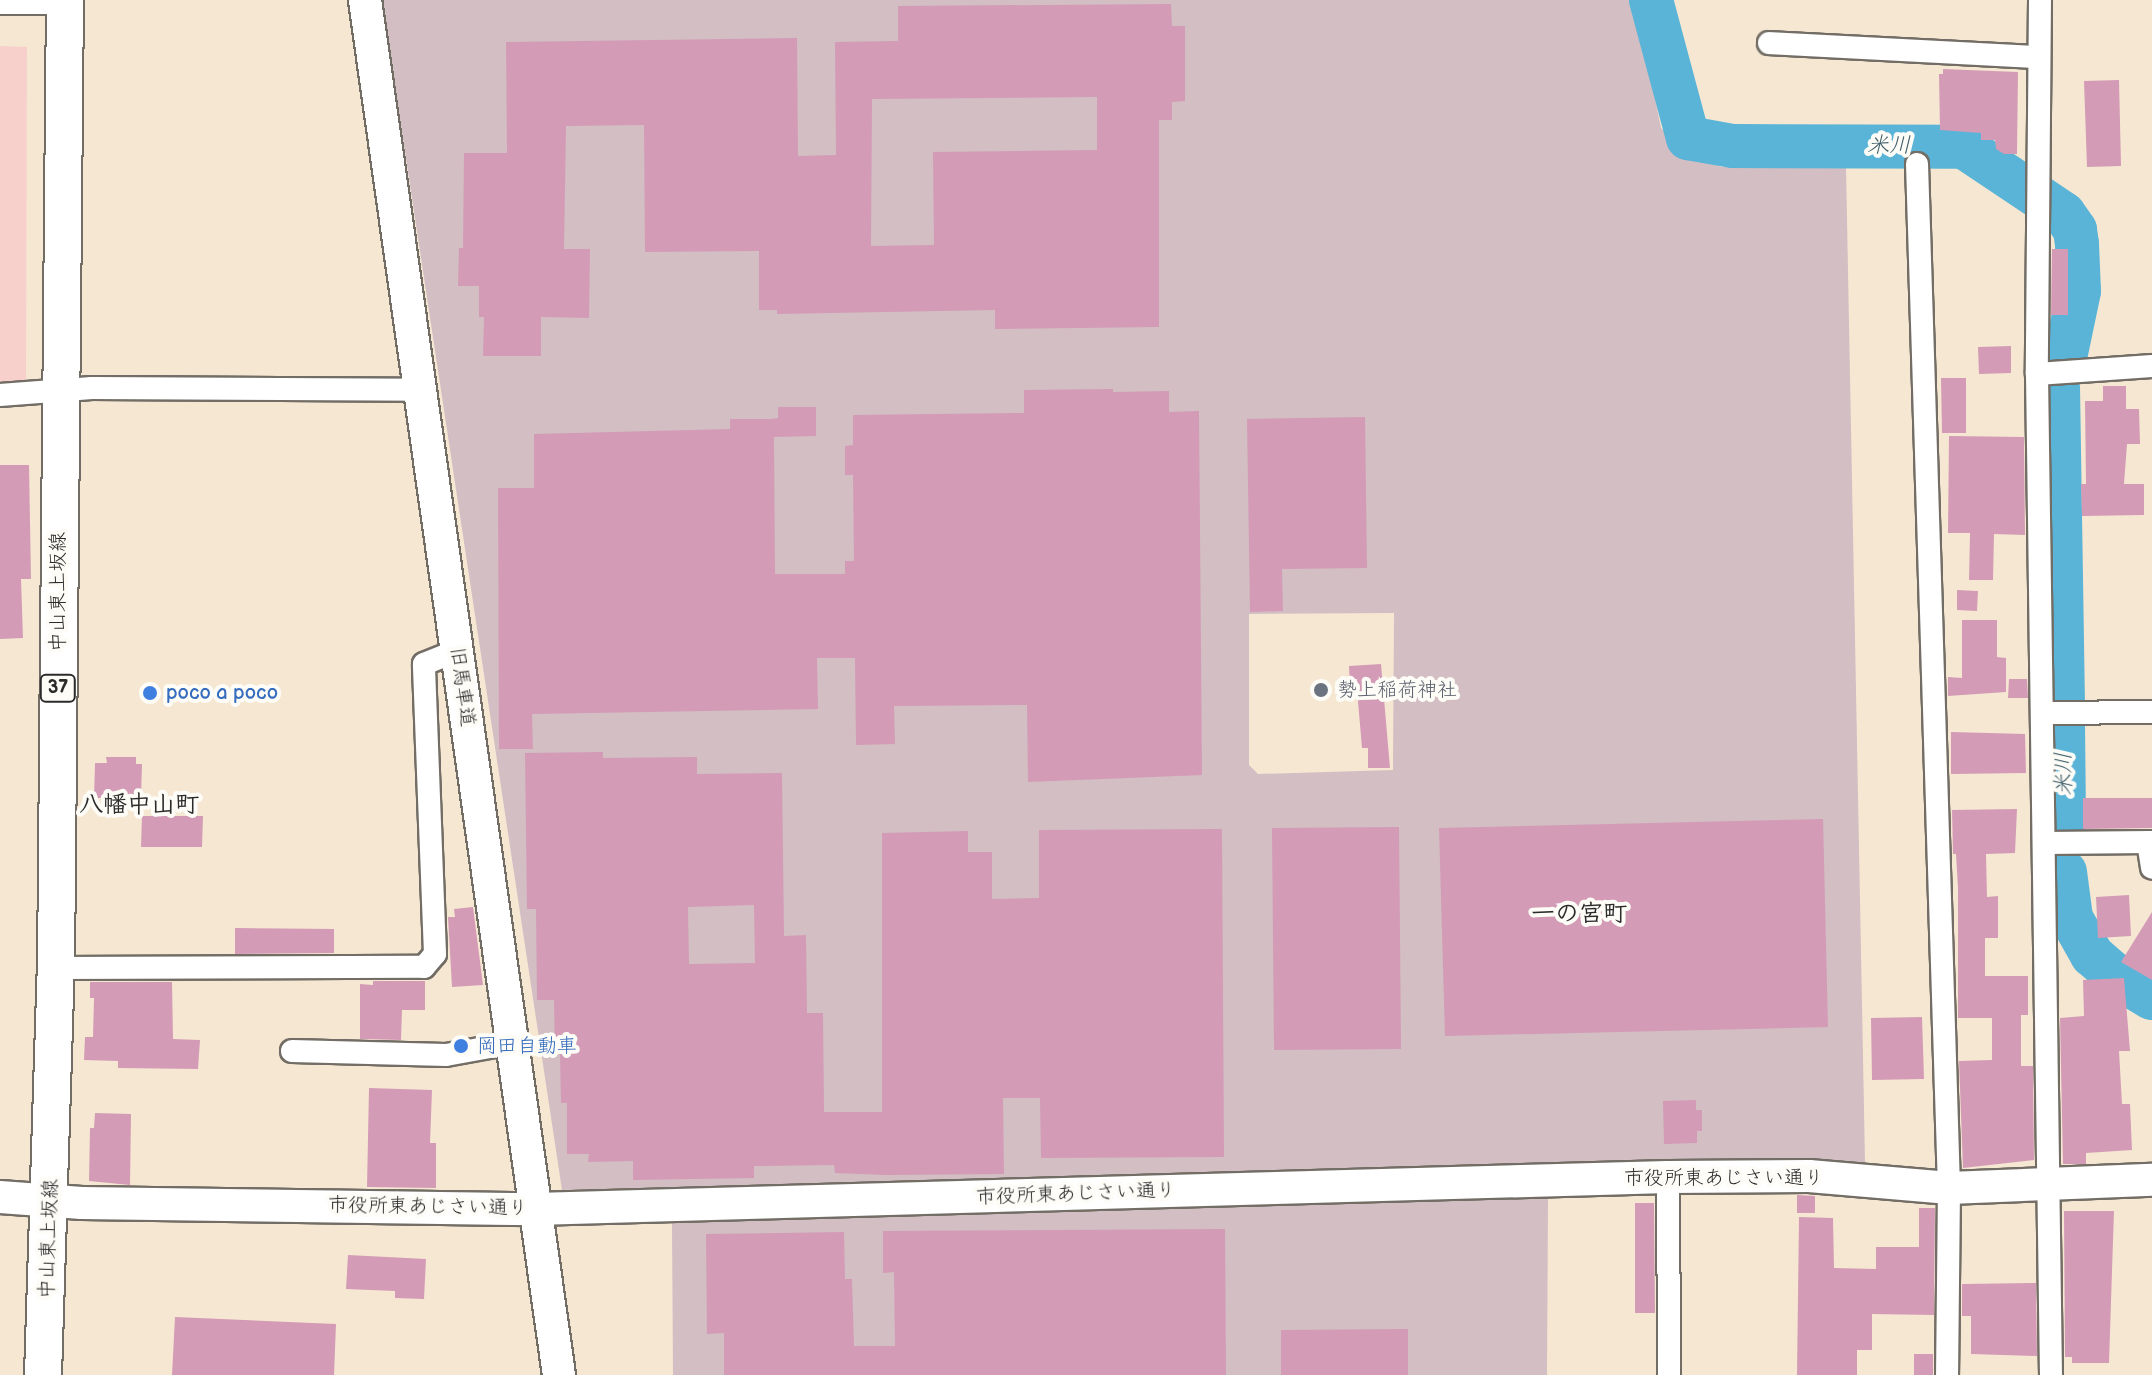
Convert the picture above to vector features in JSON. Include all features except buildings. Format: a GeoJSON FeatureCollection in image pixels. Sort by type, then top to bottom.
{"type":"FeatureCollection","features":[{"type":"Feature","properties":{"kind":"main road","name":"中山東上坂線"},"geometry":{"type":"LineString","coordinates":[[43,1375],[56,968],[65,2]]}},
{"type":"Feature","properties":{"kind":"street","name":"旧馬車道"},"geometry":{"type":"LineString","coordinates":[[365,0],[559,1375]]}},
{"type":"Feature","properties":{"kind":"street"},"geometry":{"type":"LineString","coordinates":[[2040,0],[2036,196],[2037,374],[2051,1375]]}},
{"type":"Feature","properties":{"kind":"street"},"geometry":{"type":"LineString","coordinates":[[0,3],[65,2]]}},
{"type":"Feature","properties":{"kind":"street"},"geometry":{"type":"LineString","coordinates":[[1769,43],[2039,57]]}},
{"type":"Feature","properties":{"kind":"street"},"geometry":{"type":"LineString","coordinates":[[1917,164],[1949,1188],[1947,1375]]}},
{"type":"Feature","properties":{"kind":"street"},"geometry":{"type":"LineString","coordinates":[[2037,374],[2152,366]]}},
{"type":"Feature","properties":{"kind":"street"},"geometry":{"type":"LineString","coordinates":[[0,395],[60,391],[421,390]]}},
{"type":"Feature","properties":{"kind":"street"},"geometry":{"type":"LineString","coordinates":[[56,968],[424,967],[435,954],[424,664],[457,651]]}},
{"type":"Feature","properties":{"kind":"street"},"geometry":{"type":"LineString","coordinates":[[2042,713],[2152,712]]}},
{"type":"Feature","properties":{"kind":"street"},"geometry":{"type":"LineString","coordinates":[[2044,843],[2150,842],[2152,868]]}},
{"type":"Feature","properties":{"kind":"street"},"geometry":{"type":"LineString","coordinates":[[292,1051],[446,1055],[512,1043]]}},
{"type":"Feature","properties":{"kind":"street","name":"市役所東あじさい通り"},"geometry":{"type":"LineString","coordinates":[[0,1197],[50,1201],[535,1209],[1668,1177],[1809,1176],[1949,1188],[2152,1180]]}},
{"type":"Feature","properties":{"kind":"street"},"geometry":{"type":"LineString","coordinates":[[1668,1177],[1669,1375]]}},
{"type":"Feature","properties":{"kind":"shaded area"},"geometry":{"type":"Polygon","coordinates":[[[382,0],[1635,0],[1661,128],[1685,155],[1722,167],[1846,166],[1865,1162],[562,1190],[382,0]],[[1394,613],[1249,614],[1249,765],[1258,774],[1393,770],[1394,613]]]}},
{"type":"Feature","properties":{"kind":"shaded area"},"geometry":{"type":"Polygon","coordinates":[[[0,46],[27,47],[26,381],[0,382],[0,46]]]}},
{"type":"Feature","properties":{"kind":"shaded area"},"geometry":{"type":"Polygon","coordinates":[[[1548,1197],[1547,1375],[673,1375],[672,1222],[1548,1197]]]}},
{"type":"Feature","properties":{"kind":"waterway","name":"米川"},"geometry":{"type":"LineString","coordinates":[[1651,0],[1688,138],[1733,146],[1964,147],[2064,214],[2075,230],[2079,291],[2065,358]]}},
{"type":"Feature","properties":{"kind":"waterway","name":"米川"},"geometry":{"type":"LineString","coordinates":[[2058,387],[2063,704]]}},
{"type":"Feature","properties":{"kind":"waterway","name":"米川"},"geometry":{"type":"LineString","coordinates":[[2063,724],[2064,824]]}},
{"type":"Feature","properties":{"kind":"waterway","name":"米川"},"geometry":{"type":"LineString","coordinates":[[2065,872],[2071,918],[2092,955],[2120,979],[2152,998]]}},
{"type":"Feature","properties":{"kind":"place","name":"勢上稲荷神社"},"geometry":{"type":"Point","coordinates":[1321,690]}},
{"type":"Feature","properties":{"kind":"place","name":"poco a poco"},"geometry":{"type":"Point","coordinates":[150,693]}},
{"type":"Feature","properties":{"kind":"place","name":"岡田自動車"},"geometry":{"type":"Point","coordinates":[461,1046]}},
{"type":"Feature","properties":{"kind":"district","name":"八幡中山町"},"geometry":{"type":"Point","coordinates":[139,805]}},
{"type":"Feature","properties":{"kind":"district","name":"一の宮町"},"geometry":{"type":"Point","coordinates":[1579,914]}}]}
